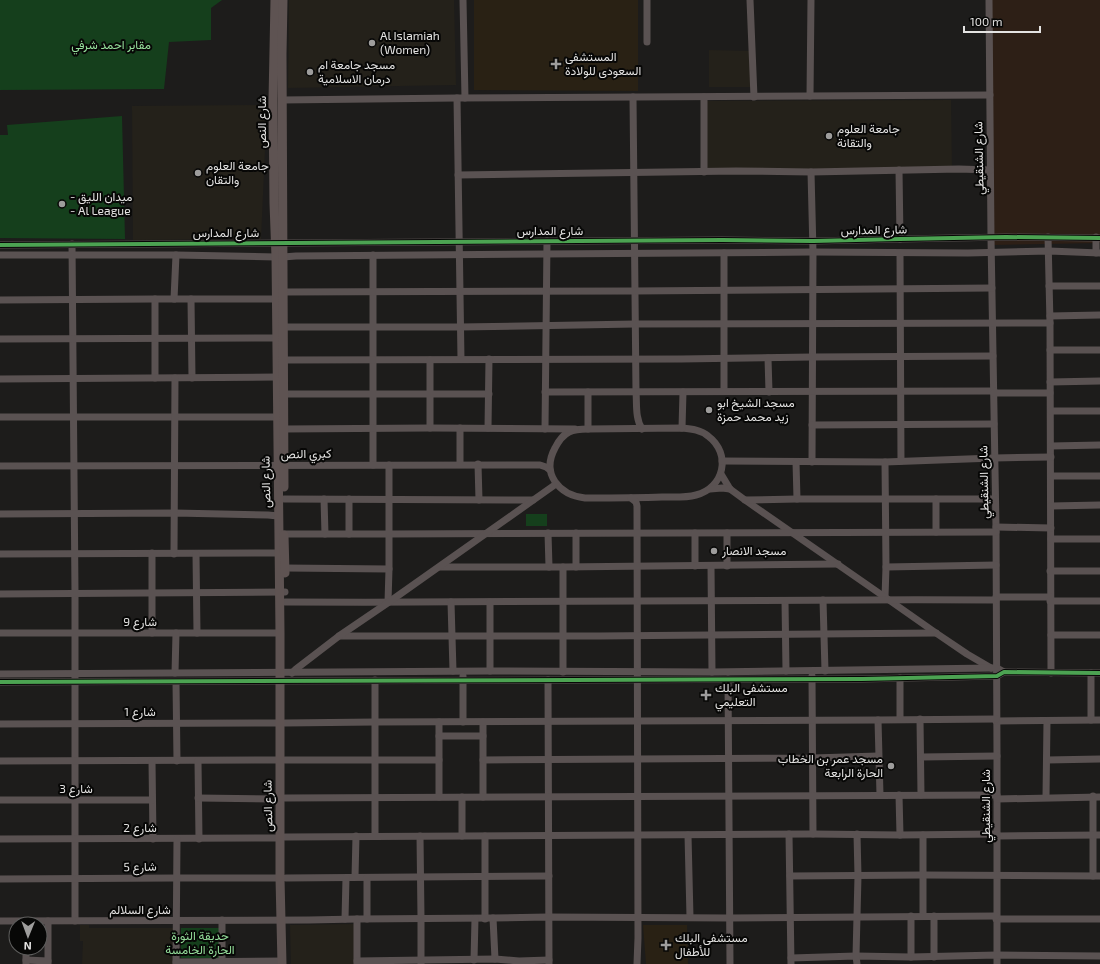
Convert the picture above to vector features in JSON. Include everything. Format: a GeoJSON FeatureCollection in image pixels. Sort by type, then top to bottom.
{"type":"FeatureCollection","features":[{"type":"Feature","properties":{"kind":"main road","name":"شارع النص"},"geometry":{"type":"LineString","coordinates":[[275,0],[273,100],[274,203],[283,292],[284,360],[284,429],[278,516],[278,553],[282,592],[285,602],[285,677],[282,723],[283,963]]}},
{"type":"Feature","properties":{"kind":"main road","name":"شارع النص"},"geometry":{"type":"LineString","coordinates":[[279,243],[283,0]]}},
{"type":"Feature","properties":{"kind":"main road","name":"شارع النص"},"geometry":{"type":"LineString","coordinates":[[280,257],[277,300],[277,417],[284,499],[285,568],[280,633],[285,677]]}},
{"type":"Feature","properties":{"kind":"street"},"geometry":{"type":"LineString","coordinates":[[461,359],[458,175],[463,0]]}},
{"type":"Feature","properties":{"kind":"street"},"geometry":{"type":"LineString","coordinates":[[647,0],[647,42]]}},
{"type":"Feature","properties":{"kind":"street"},"geometry":{"type":"LineString","coordinates":[[750,0],[754,97]]}},
{"type":"Feature","properties":{"kind":"street"},"geometry":{"type":"LineString","coordinates":[[810,96],[811,0]]}},
{"type":"Feature","properties":{"kind":"street","name":"شارع الشنقيطي"},"geometry":{"type":"LineString","coordinates":[[989,0],[990,170],[996,530],[995,671],[997,756],[997,964]]}},
{"type":"Feature","properties":{"kind":"street"},"geometry":{"type":"LineString","coordinates":[[282,100],[990,95]]}},
{"type":"Feature","properties":{"kind":"street"},"geometry":{"type":"LineString","coordinates":[[633,97],[635,359],[637,417],[642,429]]}},
{"type":"Feature","properties":{"kind":"street"},"geometry":{"type":"LineString","coordinates":[[704,97],[704,172]]}},
{"type":"Feature","properties":{"kind":"street"},"geometry":{"type":"LineString","coordinates":[[899,170],[900,239]]}},
{"type":"Feature","properties":{"kind":"street"},"geometry":{"type":"LineString","coordinates":[[458,175],[990,170]]}},
{"type":"Feature","properties":{"kind":"street"},"geometry":{"type":"LineString","coordinates":[[811,172],[813,241],[812,462]]}},
{"type":"Feature","properties":{"kind":"street"},"geometry":{"type":"LineString","coordinates":[[1048,238],[1051,446],[1051,673]]}},
{"type":"Feature","properties":{"kind":"street","name":"شارع المدارس"},"geometry":{"type":"LineString","coordinates":[[0,245],[1098,238]]}},
{"type":"Feature","properties":{"kind":"street"},"geometry":{"type":"LineString","coordinates":[[1098,238],[1098,253]]}},
{"type":"Feature","properties":{"kind":"street"},"geometry":{"type":"LineString","coordinates":[[545,429],[547,241]]}},
{"type":"Feature","properties":{"kind":"street"},"geometry":{"type":"LineString","coordinates":[[72,244],[75,514],[75,921]]}},
{"type":"Feature","properties":{"kind":"street","name":"شارع المدارس"},"geometry":{"type":"LineString","coordinates":[[0,255],[176,255],[280,257],[459,254],[813,252],[1098,253]]}},
{"type":"Feature","properties":{"kind":"street"},"geometry":{"type":"LineString","coordinates":[[724,253],[724,391]]}},
{"type":"Feature","properties":{"kind":"street"},"geometry":{"type":"LineString","coordinates":[[900,253],[900,461]]}},
{"type":"Feature","properties":{"kind":"street"},"geometry":{"type":"LineString","coordinates":[[174,299],[176,255]]}},
{"type":"Feature","properties":{"kind":"street"},"geometry":{"type":"LineString","coordinates":[[373,255],[374,465]]}},
{"type":"Feature","properties":{"kind":"street"},"geometry":{"type":"LineString","coordinates":[[1049,286],[1100,286]]}},
{"type":"Feature","properties":{"kind":"street"},"geometry":{"type":"LineString","coordinates":[[283,292],[373,293],[992,288]]}},
{"type":"Feature","properties":{"kind":"street"},"geometry":{"type":"LineString","coordinates":[[154,299],[154,378]]}},
{"type":"Feature","properties":{"kind":"street"},"geometry":{"type":"LineString","coordinates":[[191,299],[192,378]]}},
{"type":"Feature","properties":{"kind":"street"},"geometry":{"type":"LineString","coordinates":[[0,300],[277,300]]}},
{"type":"Feature","properties":{"kind":"street"},"geometry":{"type":"LineString","coordinates":[[283,327],[993,323],[1050,320],[1100,315]]}},
{"type":"Feature","properties":{"kind":"street"},"geometry":{"type":"LineString","coordinates":[[0,339],[277,338]]}},
{"type":"Feature","properties":{"kind":"street"},"geometry":{"type":"LineString","coordinates":[[1050,350],[1100,350]]}},
{"type":"Feature","properties":{"kind":"street"},"geometry":{"type":"LineString","coordinates":[[284,360],[994,356]]}},
{"type":"Feature","properties":{"kind":"street"},"geometry":{"type":"LineString","coordinates":[[768,358],[768,392]]}},
{"type":"Feature","properties":{"kind":"street"},"geometry":{"type":"LineString","coordinates":[[488,428],[489,359]]}},
{"type":"Feature","properties":{"kind":"street"},"geometry":{"type":"LineString","coordinates":[[430,360],[430,428]]}},
{"type":"Feature","properties":{"kind":"street"},"geometry":{"type":"LineString","coordinates":[[0,379],[277,377]]}},
{"type":"Feature","properties":{"kind":"street"},"geometry":{"type":"LineString","coordinates":[[174,554],[175,378]]}},
{"type":"Feature","properties":{"kind":"street"},"geometry":{"type":"LineString","coordinates":[[1050,382],[1100,381]]}},
{"type":"Feature","properties":{"kind":"street"},"geometry":{"type":"LineString","coordinates":[[545,392],[900,391],[1050,393]]}},
{"type":"Feature","properties":{"kind":"street"},"geometry":{"type":"LineString","coordinates":[[584,429],[588,392]]}},
{"type":"Feature","properties":{"kind":"street"},"geometry":{"type":"LineString","coordinates":[[682,428],[683,392]]}},
{"type":"Feature","properties":{"kind":"street"},"geometry":{"type":"LineString","coordinates":[[284,394],[489,394]]}},
{"type":"Feature","properties":{"kind":"street"},"geometry":{"type":"LineString","coordinates":[[1050,411],[1100,411]]}},
{"type":"Feature","properties":{"kind":"street"},"geometry":{"type":"LineString","coordinates":[[0,417],[277,417]]}},
{"type":"Feature","properties":{"kind":"street"},"geometry":{"type":"LineString","coordinates":[[631,428],[637,417]]}},
{"type":"Feature","properties":{"kind":"street"},"geometry":{"type":"LineString","coordinates":[[812,425],[994,424]]}},
{"type":"Feature","properties":{"kind":"street"},"geometry":{"type":"LineString","coordinates":[[460,428],[460,464]]}},
{"type":"Feature","properties":{"kind":"street"},"geometry":{"type":"LineString","coordinates":[[284,429],[682,428],[697,430],[709,437],[719,448],[721,454],[721,474],[710,489]]}},
{"type":"Feature","properties":{"kind":"street"},"geometry":{"type":"LineString","coordinates":[[584,429],[570,432],[563,436],[557,443],[551,458],[550,470],[556,484],[570,494],[586,498],[646,498],[690,496],[710,489],[730,489]]}},
{"type":"Feature","properties":{"kind":"street"},"geometry":{"type":"LineString","coordinates":[[1051,446],[1100,445]]}},
{"type":"Feature","properties":{"kind":"street"},"geometry":{"type":"LineString","coordinates":[[722,461],[885,462],[1051,457]]}},
{"type":"Feature","properties":{"kind":"street"},"geometry":{"type":"LineString","coordinates":[[540,465],[551,458]]}},
{"type":"Feature","properties":{"kind":"street"},"geometry":{"type":"LineString","coordinates":[[796,462],[796,499]]}},
{"type":"Feature","properties":{"kind":"street"},"geometry":{"type":"LineString","coordinates":[[885,462],[887,598]]}},
{"type":"Feature","properties":{"kind":"street"},"geometry":{"type":"LineString","coordinates":[[478,464],[479,500]]}},
{"type":"Feature","properties":{"kind":"street"},"geometry":{"type":"LineString","coordinates":[[388,602],[389,465]]}},
{"type":"Feature","properties":{"kind":"street"},"geometry":{"type":"LineString","coordinates":[[540,465],[550,470]]}},
{"type":"Feature","properties":{"kind":"street","name":"كبري النص"},"geometry":{"type":"LineString","coordinates":[[0,466],[540,465]]}},
{"type":"Feature","properties":{"kind":"street"},"geometry":{"type":"LineString","coordinates":[[721,474],[730,489],[745,500],[936,633],[995,671]]}},
{"type":"Feature","properties":{"kind":"street"},"geometry":{"type":"LineString","coordinates":[[1051,476],[1100,476]]}},
{"type":"Feature","properties":{"kind":"street"},"geometry":{"type":"LineString","coordinates":[[285,677],[340,636],[556,484]]}},
{"type":"Feature","properties":{"kind":"street"},"geometry":{"type":"LineString","coordinates":[[631,498],[637,504],[637,964]]}},
{"type":"Feature","properties":{"kind":"street"},"geometry":{"type":"LineString","coordinates":[[637,511],[646,498]]}},
{"type":"Feature","properties":{"kind":"street"},"geometry":{"type":"LineString","coordinates":[[284,499],[533,500]]}},
{"type":"Feature","properties":{"kind":"street"},"geometry":{"type":"LineString","coordinates":[[324,499],[325,534]]}},
{"type":"Feature","properties":{"kind":"street"},"geometry":{"type":"LineString","coordinates":[[349,499],[349,534]]}},
{"type":"Feature","properties":{"kind":"street"},"geometry":{"type":"LineString","coordinates":[[936,499],[936,532]]}},
{"type":"Feature","properties":{"kind":"street"},"geometry":{"type":"LineString","coordinates":[[745,500],[995,499]]}},
{"type":"Feature","properties":{"kind":"street"},"geometry":{"type":"LineString","coordinates":[[1051,506],[1100,505]]}},
{"type":"Feature","properties":{"kind":"street"},"geometry":{"type":"LineString","coordinates":[[0,514],[175,513],[268,514],[278,516]]}},
{"type":"Feature","properties":{"kind":"street"},"geometry":{"type":"LineString","coordinates":[[284,534],[936,532],[1051,528]]}},
{"type":"Feature","properties":{"kind":"street"},"geometry":{"type":"LineString","coordinates":[[695,532],[695,566]]}},
{"type":"Feature","properties":{"kind":"street"},"geometry":{"type":"LineString","coordinates":[[576,533],[576,567]]}},
{"type":"Feature","properties":{"kind":"street"},"geometry":{"type":"LineString","coordinates":[[727,533],[727,566]]}},
{"type":"Feature","properties":{"kind":"street"},"geometry":{"type":"LineString","coordinates":[[548,534],[549,567]]}},
{"type":"Feature","properties":{"kind":"street"},"geometry":{"type":"LineString","coordinates":[[1051,539],[1100,538]]}},
{"type":"Feature","properties":{"kind":"street"},"geometry":{"type":"LineString","coordinates":[[152,553],[152,633]]}},
{"type":"Feature","properties":{"kind":"street"},"geometry":{"type":"LineString","coordinates":[[0,554],[278,553]]}},
{"type":"Feature","properties":{"kind":"street"},"geometry":{"type":"LineString","coordinates":[[196,554],[197,633]]}},
{"type":"Feature","properties":{"kind":"street"},"geometry":{"type":"LineString","coordinates":[[440,567],[637,567],[838,564]]}},
{"type":"Feature","properties":{"kind":"street"},"geometry":{"type":"LineString","coordinates":[[886,567],[996,565]]}},
{"type":"Feature","properties":{"kind":"street"},"geometry":{"type":"LineString","coordinates":[[711,566],[712,672]]}},
{"type":"Feature","properties":{"kind":"street"},"geometry":{"type":"LineString","coordinates":[[563,567],[563,672]]}},
{"type":"Feature","properties":{"kind":"street"},"geometry":{"type":"LineString","coordinates":[[285,568],[389,568]]}},
{"type":"Feature","properties":{"kind":"street"},"geometry":{"type":"LineString","coordinates":[[1050,571],[1100,571]]}},
{"type":"Feature","properties":{"kind":"street"},"geometry":{"type":"LineString","coordinates":[[0,594],[75,592],[282,592]]}},
{"type":"Feature","properties":{"kind":"street"},"geometry":{"type":"LineString","coordinates":[[285,602],[785,601],[887,598],[996,598],[1100,601]]}},
{"type":"Feature","properties":{"kind":"street"},"geometry":{"type":"LineString","coordinates":[[823,600],[825,671]]}},
{"type":"Feature","properties":{"kind":"street"},"geometry":{"type":"LineString","coordinates":[[785,601],[786,671]]}},
{"type":"Feature","properties":{"kind":"street"},"geometry":{"type":"LineString","coordinates":[[451,602],[453,672]]}},
{"type":"Feature","properties":{"kind":"street"},"geometry":{"type":"LineString","coordinates":[[490,602],[490,671]]}},
{"type":"Feature","properties":{"kind":"street","name":"شارع 9"},"geometry":{"type":"LineString","coordinates":[[0,633],[280,633]]}},
{"type":"Feature","properties":{"kind":"street"},"geometry":{"type":"LineString","coordinates":[[175,673],[176,633]]}},
{"type":"Feature","properties":{"kind":"street"},"geometry":{"type":"LineString","coordinates":[[340,636],[490,637],[936,633]]}},
{"type":"Feature","properties":{"kind":"street"},"geometry":{"type":"LineString","coordinates":[[1051,635],[1100,635]]}},
{"type":"Feature","properties":{"kind":"street"},"geometry":{"type":"LineString","coordinates":[[0,674],[175,673],[375,680],[548,680],[712,672],[812,670],[1100,673]]}},
{"type":"Feature","properties":{"kind":"street"},"geometry":{"type":"LineString","coordinates":[[812,670],[813,834]]}},
{"type":"Feature","properties":{"kind":"street"},"geometry":{"type":"LineString","coordinates":[[0,682],[176,682],[464,671],[563,672],[728,679],[812,679],[900,678],[995,671]]}},
{"type":"Feature","properties":{"kind":"street"},"geometry":{"type":"LineString","coordinates":[[463,722],[464,671]]}},
{"type":"Feature","properties":{"kind":"street"},"geometry":{"type":"LineString","coordinates":[[1091,673],[1091,720]]}},
{"type":"Feature","properties":{"kind":"street"},"geometry":{"type":"LineString","coordinates":[[900,678],[900,719]]}},
{"type":"Feature","properties":{"kind":"street"},"geometry":{"type":"LineString","coordinates":[[728,679],[730,964]]}},
{"type":"Feature","properties":{"kind":"street"},"geometry":{"type":"LineString","coordinates":[[375,680],[375,836]]}},
{"type":"Feature","properties":{"kind":"street"},"geometry":{"type":"LineString","coordinates":[[357,919],[357,962],[474,960],[486,962],[495,959],[549,962],[548,680]]}},
{"type":"Feature","properties":{"kind":"street"},"geometry":{"type":"LineString","coordinates":[[176,682],[177,761]]}},
{"type":"Feature","properties":{"kind":"street","name":"شارع 1"},"geometry":{"type":"LineString","coordinates":[[0,724],[900,719],[1047,721],[1100,720]]}},
{"type":"Feature","properties":{"kind":"street"},"geometry":{"type":"LineString","coordinates":[[920,719],[922,795]]}},
{"type":"Feature","properties":{"kind":"street"},"geometry":{"type":"LineString","coordinates":[[878,720],[880,795]]}},
{"type":"Feature","properties":{"kind":"street"},"geometry":{"type":"LineString","coordinates":[[1046,797],[1047,721]]}},
{"type":"Feature","properties":{"kind":"street"},"geometry":{"type":"LineString","coordinates":[[439,722],[439,797]]}},
{"type":"Feature","properties":{"kind":"street"},"geometry":{"type":"LineString","coordinates":[[483,722],[483,797]]}},
{"type":"Feature","properties":{"kind":"street"},"geometry":{"type":"LineString","coordinates":[[439,736],[483,736]]}},
{"type":"Feature","properties":{"kind":"street"},"geometry":{"type":"LineString","coordinates":[[483,760],[813,758],[878,756]]}},
{"type":"Feature","properties":{"kind":"street"},"geometry":{"type":"LineString","coordinates":[[921,757],[997,756]]}},
{"type":"Feature","properties":{"kind":"street"},"geometry":{"type":"LineString","coordinates":[[0,761],[439,760]]}},
{"type":"Feature","properties":{"kind":"street"},"geometry":{"type":"LineString","coordinates":[[1047,760],[1100,760]]}},
{"type":"Feature","properties":{"kind":"street"},"geometry":{"type":"LineString","coordinates":[[152,761],[153,839]]}},
{"type":"Feature","properties":{"kind":"street"},"geometry":{"type":"LineString","coordinates":[[198,761],[199,839]]}},
{"type":"Feature","properties":{"kind":"street"},"geometry":{"type":"LineString","coordinates":[[198,798],[813,795],[997,797],[1097,796],[1097,876],[790,876]]}},
{"type":"Feature","properties":{"kind":"street"},"geometry":{"type":"LineString","coordinates":[[899,795],[900,835]]}},
{"type":"Feature","properties":{"kind":"street"},"geometry":{"type":"LineString","coordinates":[[462,797],[462,836]]}},
{"type":"Feature","properties":{"kind":"street","name":"شارع 3"},"geometry":{"type":"LineString","coordinates":[[0,800],[152,800]]}},
{"type":"Feature","properties":{"kind":"street"},"geometry":{"type":"LineString","coordinates":[[790,834],[791,961],[856,956],[911,958],[922,961],[934,957],[997,955],[1100,956]]}},
{"type":"Feature","properties":{"kind":"street","name":"شارع 2"},"geometry":{"type":"LineString","coordinates":[[0,839],[199,839],[356,836],[790,834],[1097,835]]}},
{"type":"Feature","properties":{"kind":"street"},"geometry":{"type":"LineString","coordinates":[[857,964],[858,834]]}},
{"type":"Feature","properties":{"kind":"street"},"geometry":{"type":"LineString","coordinates":[[923,834],[923,916]]}},
{"type":"Feature","properties":{"kind":"street"},"geometry":{"type":"LineString","coordinates":[[688,835],[690,917]]}},
{"type":"Feature","properties":{"kind":"street"},"geometry":{"type":"LineString","coordinates":[[356,836],[356,877]]}},
{"type":"Feature","properties":{"kind":"street"},"geometry":{"type":"LineString","coordinates":[[420,836],[422,918],[421,962]]}},
{"type":"Feature","properties":{"kind":"street"},"geometry":{"type":"LineString","coordinates":[[485,836],[485,918]]}},
{"type":"Feature","properties":{"kind":"street"},"geometry":{"type":"LineString","coordinates":[[177,839],[176,963],[222,961],[283,963]]}},
{"type":"Feature","properties":{"kind":"street","name":"شارع 5"},"geometry":{"type":"LineString","coordinates":[[0,879],[549,876]]}},
{"type":"Feature","properties":{"kind":"street"},"geometry":{"type":"LineString","coordinates":[[345,919],[346,878]]}},
{"type":"Feature","properties":{"kind":"street"},"geometry":{"type":"LineString","coordinates":[[367,878],[367,919]]}},
{"type":"Feature","properties":{"kind":"street","name":"شارع السلالم"},"geometry":{"type":"LineString","coordinates":[[48,921],[548,917],[730,918],[857,916],[1100,919]]}},
{"type":"Feature","properties":{"kind":"street"},"geometry":{"type":"LineString","coordinates":[[911,916],[911,958]]}},
{"type":"Feature","properties":{"kind":"street"},"geometry":{"type":"LineString","coordinates":[[934,916],[934,957]]}},
{"type":"Feature","properties":{"kind":"street"},"geometry":{"type":"LineString","coordinates":[[474,960],[475,918]]}},
{"type":"Feature","properties":{"kind":"street"},"geometry":{"type":"LineString","coordinates":[[493,918],[495,959]]}},
{"type":"Feature","properties":{"kind":"street"},"geometry":{"type":"LineString","coordinates":[[222,920],[222,961]]}},
{"type":"Feature","properties":{"kind":"street"},"geometry":{"type":"LineString","coordinates":[[26,962],[48,962]]}},
{"type":"Feature","properties":{"kind":"shaded area","name":"Al Islamiah (Women)"},"geometry":{"type":"Polygon","coordinates":[[[289,0],[454,0],[456,85],[288,88],[289,0]]]}},
{"type":"Feature","properties":{"kind":"shaded area","name":"المستشفى السعودى للولادة"},"geometry":{"type":"Polygon","coordinates":[[[474,0],[638,0],[638,91],[474,90],[474,0]]]}},
{"type":"Feature","properties":{"kind":"shaded area"},"geometry":{"type":"Polygon","coordinates":[[[986,0],[1100,0],[1100,243],[992,245],[986,0]]]}},
{"type":"Feature","properties":{"kind":"shaded area"},"geometry":{"type":"Polygon","coordinates":[[[709,50],[752,51],[752,87],[709,87],[709,50]]]}},
{"type":"Feature","properties":{"kind":"shaded area","name":"جامعة العلوم والتقانة"},"geometry":{"type":"Polygon","coordinates":[[[951,100],[952,170],[707,172],[707,101],[951,100]]]}},
{"type":"Feature","properties":{"kind":"shaded area","name":"جامعة العلوم والتقان"},"geometry":{"type":"Polygon","coordinates":[[[267,105],[261,239],[133,240],[132,106],[267,105]]]}},
{"type":"Feature","properties":{"kind":"shaded area"},"geometry":{"type":"Polygon","coordinates":[[[355,924],[355,964],[291,964],[290,925],[355,924]]]}},
{"type":"Feature","properties":{"kind":"shaded area"},"geometry":{"type":"Polygon","coordinates":[[[80,925],[89,925],[89,928],[174,928],[174,964],[82,964],[83,941],[80,941],[80,925]]]}},
{"type":"Feature","properties":{"kind":"shaded area","name":"مستشفى البلك للأطفال"},"geometry":{"type":"Polygon","coordinates":[[[643,925],[687,925],[688,964],[646,964],[643,925]]]}},
{"type":"Feature","properties":{"kind":"green space","name":"مقابر احمد شرفي"},"geometry":{"type":"Polygon","coordinates":[[[0,0],[222,0],[211,8],[211,40],[169,42],[164,89],[0,90],[0,0]]]}},
{"type":"Feature","properties":{"kind":"green space","name":"- ميدان الليق - Al League"},"geometry":{"type":"Polygon","coordinates":[[[122,116],[125,239],[0,238],[0,135],[8,135],[7,125],[122,116]]]}},
{"type":"Feature","properties":{"kind":"green space"},"geometry":{"type":"Polygon","coordinates":[[[526,514],[547,514],[547,526],[526,526],[526,514]]]}},
{"type":"Feature","properties":{"kind":"green space","name":"حديقة الثورة الحارة الخامسة"},"geometry":{"type":"Polygon","coordinates":[[[181,928],[219,928],[219,958],[181,958],[181,928]]]}},
{"type":"Feature","properties":{"kind":"cycle path"},"geometry":{"type":"LineString","coordinates":[[0,245],[722,240],[813,241],[1006,237],[1100,238]]}},
{"type":"Feature","properties":{"kind":"cycle path"},"geometry":{"type":"LineString","coordinates":[[0,682],[862,679],[997,676],[1004,672],[1100,673]]}},
{"type":"Feature","properties":{"kind":"place","name":"Al Islamiah (Women)"},"geometry":{"type":"Point","coordinates":[372,43]}},
{"type":"Feature","properties":{"kind":"place","name":"المستشفى السعودى للولادة"},"geometry":{"type":"Point","coordinates":[556,64]}},
{"type":"Feature","properties":{"kind":"place","name":"مسجد جامعة ام درمان الاسلامية"},"geometry":{"type":"Point","coordinates":[310,72]}},
{"type":"Feature","properties":{"kind":"place","name":"جامعة العلوم والتقانة"},"geometry":{"type":"Point","coordinates":[829,136]}},
{"type":"Feature","properties":{"kind":"place","name":"جامعة العلوم والتقان"},"geometry":{"type":"Point","coordinates":[198,173]}},
{"type":"Feature","properties":{"kind":"place","name":"- ميدان الليق - Al League"},"geometry":{"type":"Point","coordinates":[62,204]}},
{"type":"Feature","properties":{"kind":"place","name":"مسجد الشيخ ابو زيد محمد حمزة"},"geometry":{"type":"Point","coordinates":[709,410]}},
{"type":"Feature","properties":{"kind":"place","name":"مسجد الانصار"},"geometry":{"type":"Point","coordinates":[714,551]}},
{"type":"Feature","properties":{"kind":"place","name":"مستشفى البلك التعليمي"},"geometry":{"type":"Point","coordinates":[706,695]}},
{"type":"Feature","properties":{"kind":"place","name":"مسجد عمر بن الخطاب الحارة الرابعة"},"geometry":{"type":"Point","coordinates":[891,766]}},
{"type":"Feature","properties":{"kind":"place","name":"مستشفى البلك للأطفال"},"geometry":{"type":"Point","coordinates":[666,945]}}]}
